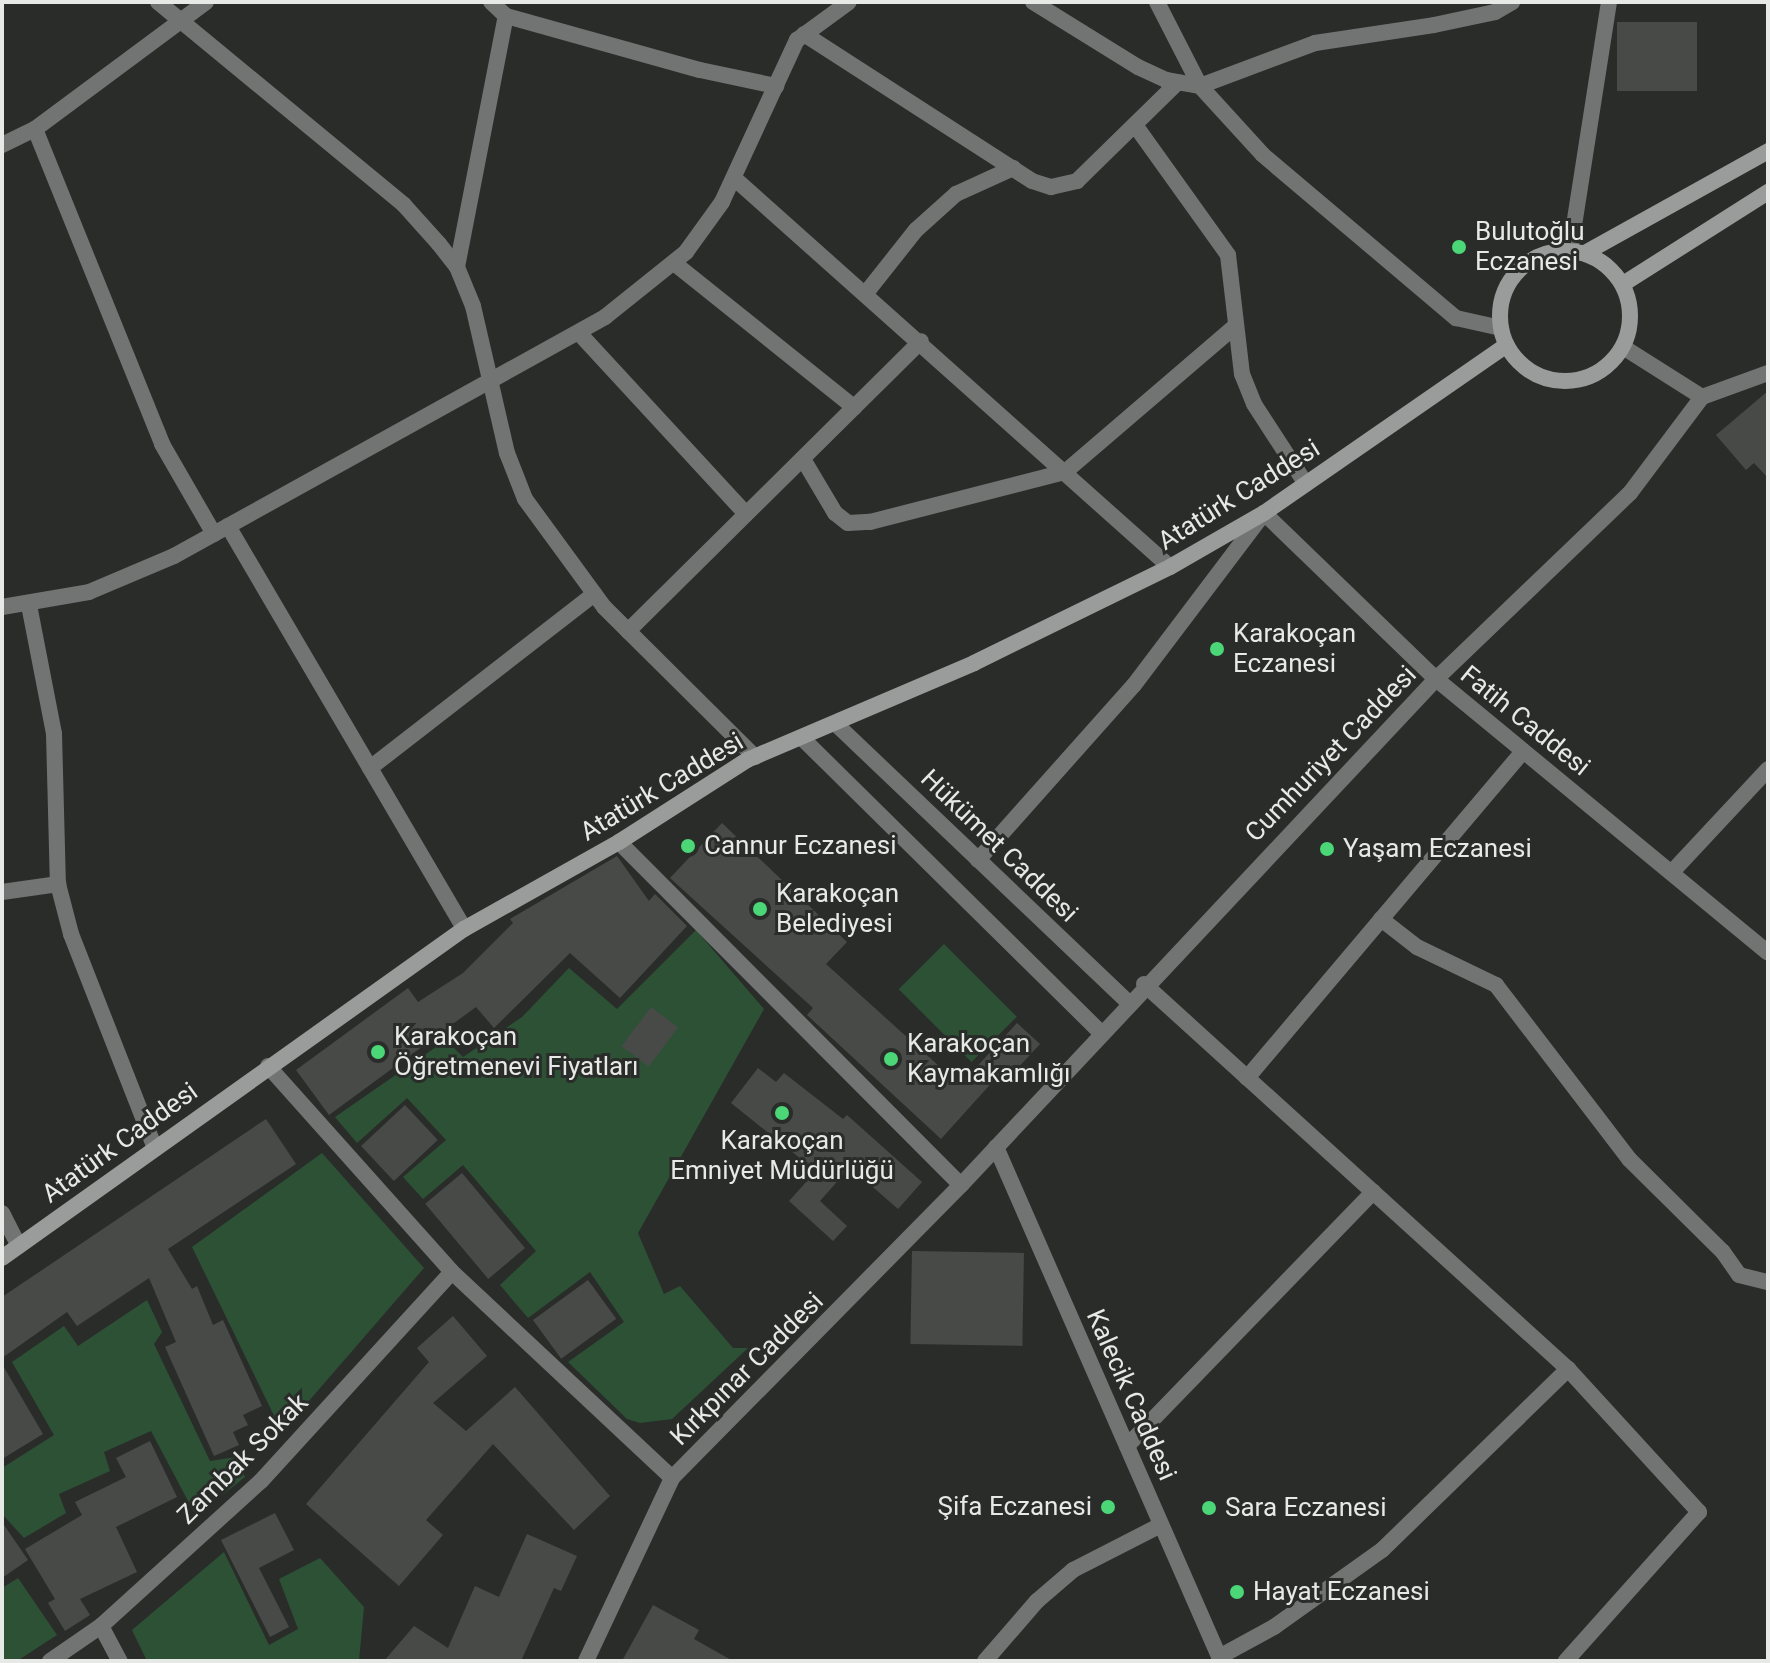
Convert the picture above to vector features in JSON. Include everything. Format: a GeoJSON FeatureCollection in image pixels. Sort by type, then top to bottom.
{"type":"FeatureCollection","features":[{"type":"Feature","properties":{"kind":"main road"},"geometry":{"type":"LineString","coordinates":[[1577,252],[1600,260],[1623,284],[1631,315],[1623,347],[1599,373],[1564,382],[1531,372],[1507,345],[1501,328],[1504,293],[1512,277],[1537,257],[1577,252],[1768,151]]}},
{"type":"Feature","properties":{"kind":"main road"},"geometry":{"type":"LineString","coordinates":[[1623,284],[1768,192]]}},
{"type":"Feature","properties":{"kind":"main road","name":"Atatürk Caddesi"},"geometry":{"type":"LineString","coordinates":[[2,1258],[464,929],[619,842],[755,757],[837,725],[1170,567],[1264,513],[1507,345]]}},
{"type":"Feature","properties":{"kind":"street"},"geometry":{"type":"LineString","coordinates":[[158,2],[404,205],[457,267],[473,306],[507,453],[525,499],[594,594],[755,757]]}},
{"type":"Feature","properties":{"kind":"street"},"geometry":{"type":"LineString","coordinates":[[2,145],[35,129],[206,2]]}},
{"type":"Feature","properties":{"kind":"street"},"geometry":{"type":"LineString","coordinates":[[491,2],[506,16],[700,70],[776,86]]}},
{"type":"Feature","properties":{"kind":"street"},"geometry":{"type":"LineString","coordinates":[[2,607],[29,605],[89,592],[221,530],[579,333],[686,252],[734,178],[776,86],[804,34],[849,2]]}},
{"type":"Feature","properties":{"kind":"street"},"geometry":{"type":"LineString","coordinates":[[1033,2],[1114,54],[1178,82],[1200,86],[1315,43],[1464,18],[1512,2]]}},
{"type":"Feature","properties":{"kind":"street"},"geometry":{"type":"LineString","coordinates":[[1157,2],[1200,86],[1263,155],[1456,318],[1501,328]]}},
{"type":"Feature","properties":{"kind":"street"},"geometry":{"type":"LineString","coordinates":[[1577,252],[1609,2]]}},
{"type":"Feature","properties":{"kind":"street"},"geometry":{"type":"LineString","coordinates":[[457,267],[506,16]]}},
{"type":"Feature","properties":{"kind":"street"},"geometry":{"type":"LineString","coordinates":[[804,34],[1041,185],[1069,185],[1178,82]]}},
{"type":"Feature","properties":{"kind":"street"},"geometry":{"type":"LineString","coordinates":[[1135,125],[1228,255],[1236,286],[1235,348],[1254,404],[1306,484]]}},
{"type":"Feature","properties":{"kind":"street"},"geometry":{"type":"LineString","coordinates":[[35,129],[162,444],[221,530],[370,768],[464,929]]}},
{"type":"Feature","properties":{"kind":"street"},"geometry":{"type":"LineString","coordinates":[[866,293],[916,230],[956,194],[1013,168]]}},
{"type":"Feature","properties":{"kind":"street"},"geometry":{"type":"LineString","coordinates":[[734,178],[921,341],[1170,567]]}},
{"type":"Feature","properties":{"kind":"street"},"geometry":{"type":"LineString","coordinates":[[674,263],[854,407]]}},
{"type":"Feature","properties":{"kind":"street"},"geometry":{"type":"LineString","coordinates":[[803,459],[835,513],[848,523],[870,522],[1065,472],[1234,327]]}},
{"type":"Feature","properties":{"kind":"street"},"geometry":{"type":"LineString","coordinates":[[579,333],[746,514]]}},
{"type":"Feature","properties":{"kind":"street"},"geometry":{"type":"LineString","coordinates":[[628,631],[921,341]]}},
{"type":"Feature","properties":{"kind":"street"},"geometry":{"type":"LineString","coordinates":[[1623,347],[1702,397],[1768,373]]}},
{"type":"Feature","properties":{"kind":"street","name":"Cumhuriyet Caddesi"},"geometry":{"type":"LineString","coordinates":[[996,1147],[1144,984],[1436,679],[1630,493],[1702,397]]}},
{"type":"Feature","properties":{"kind":"street"},"geometry":{"type":"LineString","coordinates":[[978,860],[1144,673],[1264,513]]}},
{"type":"Feature","properties":{"kind":"street","name":"Fatih Caddesi"},"geometry":{"type":"LineString","coordinates":[[1264,513],[1436,679],[1768,953]]}},
{"type":"Feature","properties":{"kind":"street"},"geometry":{"type":"LineString","coordinates":[[370,768],[594,594]]}},
{"type":"Feature","properties":{"kind":"street"},"geometry":{"type":"LineString","coordinates":[[29,605],[54,734],[58,884],[71,934],[155,1148]]}},
{"type":"Feature","properties":{"kind":"street","name":"Hükümet Caddesi"},"geometry":{"type":"LineString","coordinates":[[837,725],[1128,1002]]}},
{"type":"Feature","properties":{"kind":"street"},"geometry":{"type":"LineString","coordinates":[[802,738],[1100,1032]]}},
{"type":"Feature","properties":{"kind":"street"},"geometry":{"type":"LineString","coordinates":[[1247,1078],[1523,751]]}},
{"type":"Feature","properties":{"kind":"street"},"geometry":{"type":"LineString","coordinates":[[1672,872],[1768,769]]}},
{"type":"Feature","properties":{"kind":"street"},"geometry":{"type":"LineString","coordinates":[[619,842],[961,1185]]}},
{"type":"Feature","properties":{"kind":"street"},"geometry":{"type":"LineString","coordinates":[[2,892],[58,884]]}},
{"type":"Feature","properties":{"kind":"street"},"geometry":{"type":"LineString","coordinates":[[1381,919],[1417,947],[1496,985],[1636,1167],[1723,1252],[1739,1275],[1768,1282]]}},
{"type":"Feature","properties":{"kind":"street"},"geometry":{"type":"LineString","coordinates":[[1144,984],[1568,1369],[1699,1512],[1566,1661]]}},
{"type":"Feature","properties":{"kind":"street"},"geometry":{"type":"LineString","coordinates":[[268,1066],[452,1272],[672,1478]]}},
{"type":"Feature","properties":{"kind":"street","name":"Kırkpınar Caddesi"},"geometry":{"type":"LineString","coordinates":[[586,1661],[672,1478],[996,1147]]}},
{"type":"Feature","properties":{"kind":"street","name":"Kalecik Caddesi"},"geometry":{"type":"LineString","coordinates":[[996,1147],[1220,1659]]}},
{"type":"Feature","properties":{"kind":"street"},"geometry":{"type":"LineString","coordinates":[[1127,1446],[1373,1192]]}},
{"type":"Feature","properties":{"kind":"street"},"geometry":{"type":"LineString","coordinates":[[2,1213],[19,1246]]}},
{"type":"Feature","properties":{"kind":"street","name":"Zambak Sokak"},"geometry":{"type":"LineString","coordinates":[[50,1661],[101,1626],[261,1481],[452,1272]]}},
{"type":"Feature","properties":{"kind":"street"},"geometry":{"type":"LineString","coordinates":[[1220,1659],[1274,1627],[1382,1550],[1568,1369]]}},
{"type":"Feature","properties":{"kind":"street"},"geometry":{"type":"LineString","coordinates":[[985,1661],[1037,1601],[1073,1570],[1161,1525]]}},
{"type":"Feature","properties":{"kind":"street"},"geometry":{"type":"LineString","coordinates":[[101,1626],[120,1661]]}},
{"type":"Feature","properties":{"kind":"green space"},"geometry":{"type":"Polygon","coordinates":[[[696,930],[764,1009],[638,1233],[664,1294],[680,1286],[733,1348],[748,1348],[672,1419],[640,1423],[627,1419],[568,1362],[624,1322],[590,1272],[528,1318],[500,1285],[536,1251],[463,1165],[423,1199],[403,1177],[446,1140],[407,1098],[357,1143],[335,1117],[446,1040],[463,1057],[522,1017],[569,968],[617,1009],[696,930]]]}},
{"type":"Feature","properties":{"kind":"green space"},"geometry":{"type":"Polygon","coordinates":[[[944,944],[1017,1017],[972,1062],[899,989],[944,944]]]}},
{"type":"Feature","properties":{"kind":"green space"},"geometry":{"type":"Polygon","coordinates":[[[322,1153],[424,1268],[282,1432],[192,1247],[322,1153]]]}},
{"type":"Feature","properties":{"kind":"green space"},"geometry":{"type":"Polygon","coordinates":[[[147,1300],[162,1332],[154,1344],[210,1461],[236,1457],[245,1477],[196,1516],[151,1431],[104,1452],[110,1471],[59,1494],[66,1513],[24,1538],[2,1514],[2,1468],[54,1435],[12,1362],[64,1326],[78,1346],[147,1300]]]}},
{"type":"Feature","properties":{"kind":"green space"},"geometry":{"type":"Polygon","coordinates":[[[224,1552],[269,1645],[298,1629],[279,1579],[320,1558],[364,1607],[359,1661],[147,1661],[132,1630],[224,1552]]]}},
{"type":"Feature","properties":{"kind":"green space"},"geometry":{"type":"Polygon","coordinates":[[[18,1578],[57,1635],[17,1661],[2,1661],[2,1588],[18,1578]]]}},
{"type":"Feature","properties":{"kind":"building"},"geometry":{"type":"Polygon","coordinates":[[[1617,22],[1697,22],[1697,91],[1617,91],[1617,22]]]}},
{"type":"Feature","properties":{"kind":"building"},"geometry":{"type":"Polygon","coordinates":[[[1768,391],[1768,478],[1754,463],[1746,470],[1716,435],[1768,391]]]}},
{"type":"Feature","properties":{"kind":"building"},"geometry":{"type":"Polygon","coordinates":[[[722,823],[847,942],[826,964],[960,1085],[1017,1023],[1040,1044],[1003,1084],[996,1078],[941,1139],[807,1015],[813,1008],[670,878],[722,823]]]}},
{"type":"Feature","properties":{"kind":"building"},"geometry":{"type":"Polygon","coordinates":[[[617,856],[649,901],[655,894],[687,926],[620,998],[570,953],[494,1028],[476,1007],[329,1115],[296,1070],[408,988],[418,1002],[463,973],[513,923],[510,919],[617,856]]]}},
{"type":"Feature","properties":{"kind":"building"},"geometry":{"type":"Polygon","coordinates":[[[651,1007],[678,1027],[649,1067],[622,1046],[651,1007]]]}},
{"type":"Feature","properties":{"kind":"building"},"geometry":{"type":"Polygon","coordinates":[[[758,1068],[776,1082],[784,1073],[843,1119],[847,1115],[922,1182],[898,1209],[850,1167],[820,1201],[847,1226],[833,1241],[789,1201],[816,1171],[731,1103],[758,1068]]]}},
{"type":"Feature","properties":{"kind":"building"},"geometry":{"type":"Polygon","coordinates":[[[405,1105],[438,1140],[394,1181],[361,1146],[405,1105]]]}},
{"type":"Feature","properties":{"kind":"building"},"geometry":{"type":"Polygon","coordinates":[[[266,1119],[296,1164],[168,1249],[192,1289],[197,1286],[213,1325],[223,1320],[262,1406],[243,1415],[248,1425],[233,1432],[239,1445],[214,1456],[165,1347],[176,1342],[149,1278],[77,1326],[67,1312],[2,1358],[2,1297],[266,1119]]]}},
{"type":"Feature","properties":{"kind":"building"},"geometry":{"type":"Polygon","coordinates":[[[462,1173],[525,1248],[488,1279],[425,1204],[462,1173]]]}},
{"type":"Feature","properties":{"kind":"building"},"geometry":{"type":"Polygon","coordinates":[[[912,1251],[1024,1253],[1022,1346],[910,1344],[912,1251]]]}},
{"type":"Feature","properties":{"kind":"building"},"geometry":{"type":"Polygon","coordinates":[[[588,1280],[616,1319],[561,1359],[533,1320],[588,1280]]]}},
{"type":"Feature","properties":{"kind":"building"},"geometry":{"type":"Polygon","coordinates":[[[453,1316],[487,1356],[433,1403],[466,1431],[515,1387],[610,1496],[574,1530],[493,1444],[426,1520],[443,1535],[399,1586],[306,1504],[429,1362],[417,1348],[453,1316]]]}},
{"type":"Feature","properties":{"kind":"building"},"geometry":{"type":"Polygon","coordinates":[[[2,1364],[43,1434],[2,1459],[2,1364]]]}},
{"type":"Feature","properties":{"kind":"building"},"geometry":{"type":"Polygon","coordinates":[[[150,1441],[177,1497],[116,1527],[137,1572],[80,1599],[90,1615],[65,1631],[48,1603],[55,1599],[25,1549],[82,1515],[75,1502],[126,1477],[116,1458],[150,1441]]]}},
{"type":"Feature","properties":{"kind":"building"},"geometry":{"type":"Polygon","coordinates":[[[275,1513],[294,1550],[259,1568],[289,1627],[270,1637],[221,1540],[275,1513]]]}},
{"type":"Feature","properties":{"kind":"building"},"geometry":{"type":"Polygon","coordinates":[[[2,1522],[28,1560],[2,1578],[2,1522]]]}},
{"type":"Feature","properties":{"kind":"building"},"geometry":{"type":"Polygon","coordinates":[[[527,1534],[577,1556],[561,1591],[554,1588],[521,1661],[384,1661],[414,1626],[448,1648],[475,1586],[499,1597],[527,1534]]]}},
{"type":"Feature","properties":{"kind":"building"},"geometry":{"type":"Polygon","coordinates":[[[653,1605],[699,1630],[694,1639],[733,1661],[622,1661],[653,1605]]]}},
{"type":"Feature","properties":{"kind":"place","name":"Bulutoğlu Eczanesi"},"geometry":{"type":"Point","coordinates":[1459,247]}},
{"type":"Feature","properties":{"kind":"place","name":"Karakoçan Eczanesi"},"geometry":{"type":"Point","coordinates":[1217,649]}},
{"type":"Feature","properties":{"kind":"place","name":"Cannur Eczanesi"},"geometry":{"type":"Point","coordinates":[688,846]}},
{"type":"Feature","properties":{"kind":"place","name":"Yaşam Eczanesi"},"geometry":{"type":"Point","coordinates":[1327,849]}},
{"type":"Feature","properties":{"kind":"place","name":"Karakoçan Belediyesi"},"geometry":{"type":"Point","coordinates":[760,909]}},
{"type":"Feature","properties":{"kind":"place","name":"Karakoçan Öğretmenevi Fiyatları"},"geometry":{"type":"Point","coordinates":[378,1052]}},
{"type":"Feature","properties":{"kind":"place","name":"Karakoçan Kaymakamlığı"},"geometry":{"type":"Point","coordinates":[891,1059]}},
{"type":"Feature","properties":{"kind":"place","name":"Karakoçan Emniyet Müdürlüğü"},"geometry":{"type":"Point","coordinates":[782,1113]}},
{"type":"Feature","properties":{"kind":"place","name":"Şifa Eczanesi"},"geometry":{"type":"Point","coordinates":[1108,1507]}},
{"type":"Feature","properties":{"kind":"place","name":"Sara Eczanesi"},"geometry":{"type":"Point","coordinates":[1209,1508]}},
{"type":"Feature","properties":{"kind":"place","name":"Hayat Eczanesi"},"geometry":{"type":"Point","coordinates":[1237,1592]}}]}
